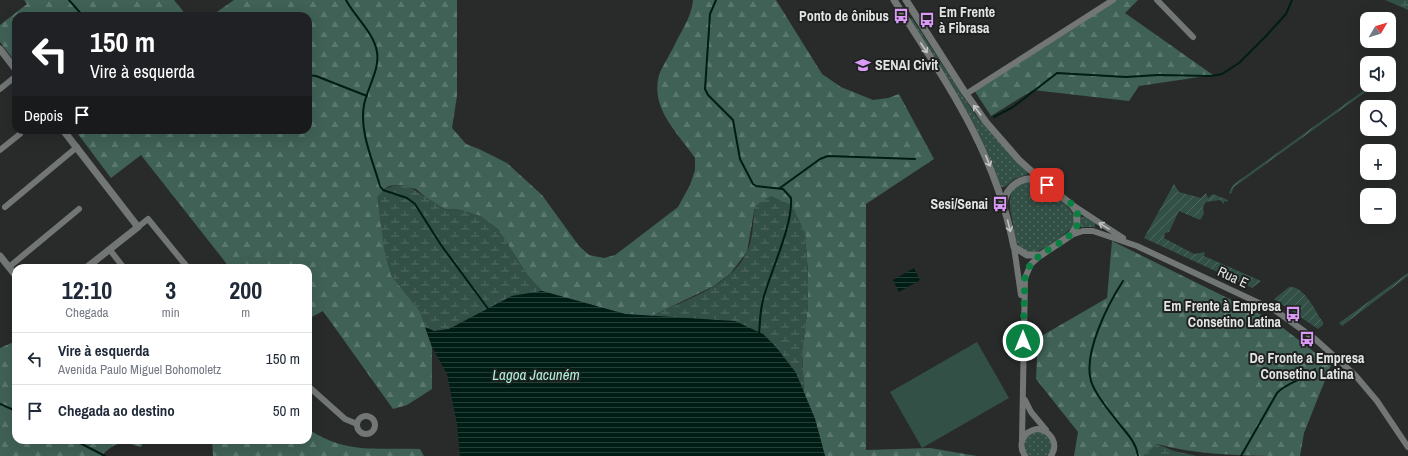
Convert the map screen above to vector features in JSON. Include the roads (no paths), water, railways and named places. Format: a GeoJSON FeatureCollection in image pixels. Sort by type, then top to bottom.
{"type":"FeatureCollection","features":[{"type":"Feature","properties":{"kind":"street"},"geometry":{"type":"LineString","coordinates":[[894,0],[967,116],[990,166],[1004,205],[1014,247],[1023,309]]}},
{"type":"Feature","properties":{"kind":"street"},"geometry":{"type":"LineString","coordinates":[[906,0],[966,94],[1008,148],[1041,180],[1072,205],[1077,212],[1078,221],[1076,229],[1072,235],[1041,254],[1031,264],[1026,273],[1023,309],[1023,396],[1021,448],[1025,456]]}},
{"type":"Feature","properties":{"kind":"street"},"geometry":{"type":"LineString","coordinates":[[966,94],[1113,0]]}},
{"type":"Feature","properties":{"kind":"street"},"geometry":{"type":"LineString","coordinates":[[1156,0],[1194,37]]}},
{"type":"Feature","properties":{"kind":"street"},"geometry":{"type":"LineString","coordinates":[[0,49],[12,65]]}},
{"type":"Feature","properties":{"kind":"street"},"geometry":{"type":"LineString","coordinates":[[0,89],[12,79]]}},
{"type":"Feature","properties":{"kind":"street"},"geometry":{"type":"LineString","coordinates":[[0,150],[20,134]]}},
{"type":"Feature","properties":{"kind":"street"},"geometry":{"type":"LineString","coordinates":[[66,134],[138,227]]}},
{"type":"Feature","properties":{"kind":"street"},"geometry":{"type":"LineString","coordinates":[[5,207],[77,148]]}},
{"type":"Feature","properties":{"kind":"street"},"geometry":{"type":"LineString","coordinates":[[1004,205],[1007,192],[1016,183],[1026,179],[1041,180]]}},
{"type":"Feature","properties":{"kind":"street","name":"Rua E"},"geometry":{"type":"LineString","coordinates":[[1072,205],[1137,246]]}},
{"type":"Feature","properties":{"kind":"street"},"geometry":{"type":"LineString","coordinates":[[13,264],[79,209]]}},
{"type":"Feature","properties":{"kind":"street"},"geometry":{"type":"LineString","coordinates":[[91,264],[148,219],[185,264]]}},
{"type":"Feature","properties":{"kind":"street","name":"Rua E"},"geometry":{"type":"LineString","coordinates":[[1072,235],[1093,231],[1137,246],[1256,301],[1302,329],[1329,350],[1361,382],[1377,401],[1408,447]]}},
{"type":"Feature","properties":{"kind":"street"},"geometry":{"type":"LineString","coordinates":[[1014,247],[1027,255],[1041,254]]}},
{"type":"Feature","properties":{"kind":"street"},"geometry":{"type":"LineString","coordinates":[[110,250],[121,264]]}},
{"type":"Feature","properties":{"kind":"street"},"geometry":{"type":"LineString","coordinates":[[0,256],[12,271]]}},
{"type":"Feature","properties":{"kind":"street"},"geometry":{"type":"LineString","coordinates":[[312,390],[345,419],[357,424]]}},
{"type":"Feature","properties":{"kind":"street"},"geometry":{"type":"LineString","coordinates":[[1023,396],[1031,412],[1054,442],[1054,450],[1051,456]]}},
{"type":"Feature","properties":{"kind":"street"},"geometry":{"type":"LineString","coordinates":[[1022,440],[1027,433],[1033,430],[1041,429],[1048,433]]}},
{"type":"Feature","properties":{"kind":"water"},"geometry":{"type":"Polygon","coordinates":[[[914,268],[920,280],[899,292],[893,280],[914,268]]]}},
{"type":"Feature","properties":{"kind":"water","name":"Lagoa Jacuném"},"geometry":{"type":"Polygon","coordinates":[[[542,291],[625,314],[735,321],[763,334],[776,347],[796,373],[815,419],[825,456],[460,456],[457,424],[447,374],[432,347],[425,327],[434,331],[449,329],[512,296],[542,291]]]}},
{"type":"Feature","properties":{"kind":"waterway"},"geometry":{"type":"LineString","coordinates":[[69,0],[80,12]]}},
{"type":"Feature","properties":{"kind":"waterway","name":"Lagoa Jacuném"},"geometry":{"type":"LineString","coordinates":[[346,0],[372,38],[377,52],[377,65],[364,105],[363,125],[380,186],[383,190],[407,198],[415,204],[441,245],[489,310]]}},
{"type":"Feature","properties":{"kind":"waterway"},"geometry":{"type":"LineString","coordinates":[[716,0],[710,14],[705,89],[708,95],[733,120],[740,159],[753,184],[756,186],[783,189],[791,198],[791,209],[785,235],[762,304],[759,334]]}},
{"type":"Feature","properties":{"kind":"waterway"},"geometry":{"type":"LineString","coordinates":[[994,117],[1013,107],[1057,73],[1126,77],[1158,75],[1211,76],[1222,74],[1239,63],[1266,36],[1286,14],[1292,0]]}},
{"type":"Feature","properties":{"kind":"waterway"},"geometry":{"type":"LineString","coordinates":[[312,76],[367,96]]}},
{"type":"Feature","properties":{"kind":"waterway"},"geometry":{"type":"LineString","coordinates":[[780,188],[820,159],[828,156],[915,159]]}},
{"type":"Feature","properties":{"kind":"waterway"},"geometry":{"type":"LineString","coordinates":[[1123,281],[1098,329],[1089,370],[1095,391],[1104,405],[1132,440],[1138,456]]}},
{"type":"Feature","properties":{"kind":"waterway"},"geometry":{"type":"LineString","coordinates":[[1241,456],[1277,393],[1286,386],[1308,375],[1315,369]]}},
{"type":"Feature","properties":{"kind":"waterway"},"geometry":{"type":"LineString","coordinates":[[0,404],[12,409]]}},
{"type":"Feature","properties":{"kind":"waterway"},"geometry":{"type":"LineString","coordinates":[[82,444],[105,456]]}},
{"type":"Feature","properties":{"kind":"place","name":"Ponto de ônibus"},"geometry":{"type":"Point","coordinates":[901,16]}},
{"type":"Feature","properties":{"kind":"place","name":"Em Frente à Fibrasa"},"geometry":{"type":"Point","coordinates":[927,20]}},
{"type":"Feature","properties":{"kind":"place","name":"SENAI Civit"},"geometry":{"type":"Point","coordinates":[863,65]}},
{"type":"Feature","properties":{"kind":"place","name":"Sesi/Senai"},"geometry":{"type":"Point","coordinates":[1000,204]}},
{"type":"Feature","properties":{"kind":"place","name":"Em Frente à Empresa Consetino Latina"},"geometry":{"type":"Point","coordinates":[1293,314]}},
{"type":"Feature","properties":{"kind":"place","name":"De Fronte a Empresa Consetino Latina"},"geometry":{"type":"Point","coordinates":[1307,339]}}]}
